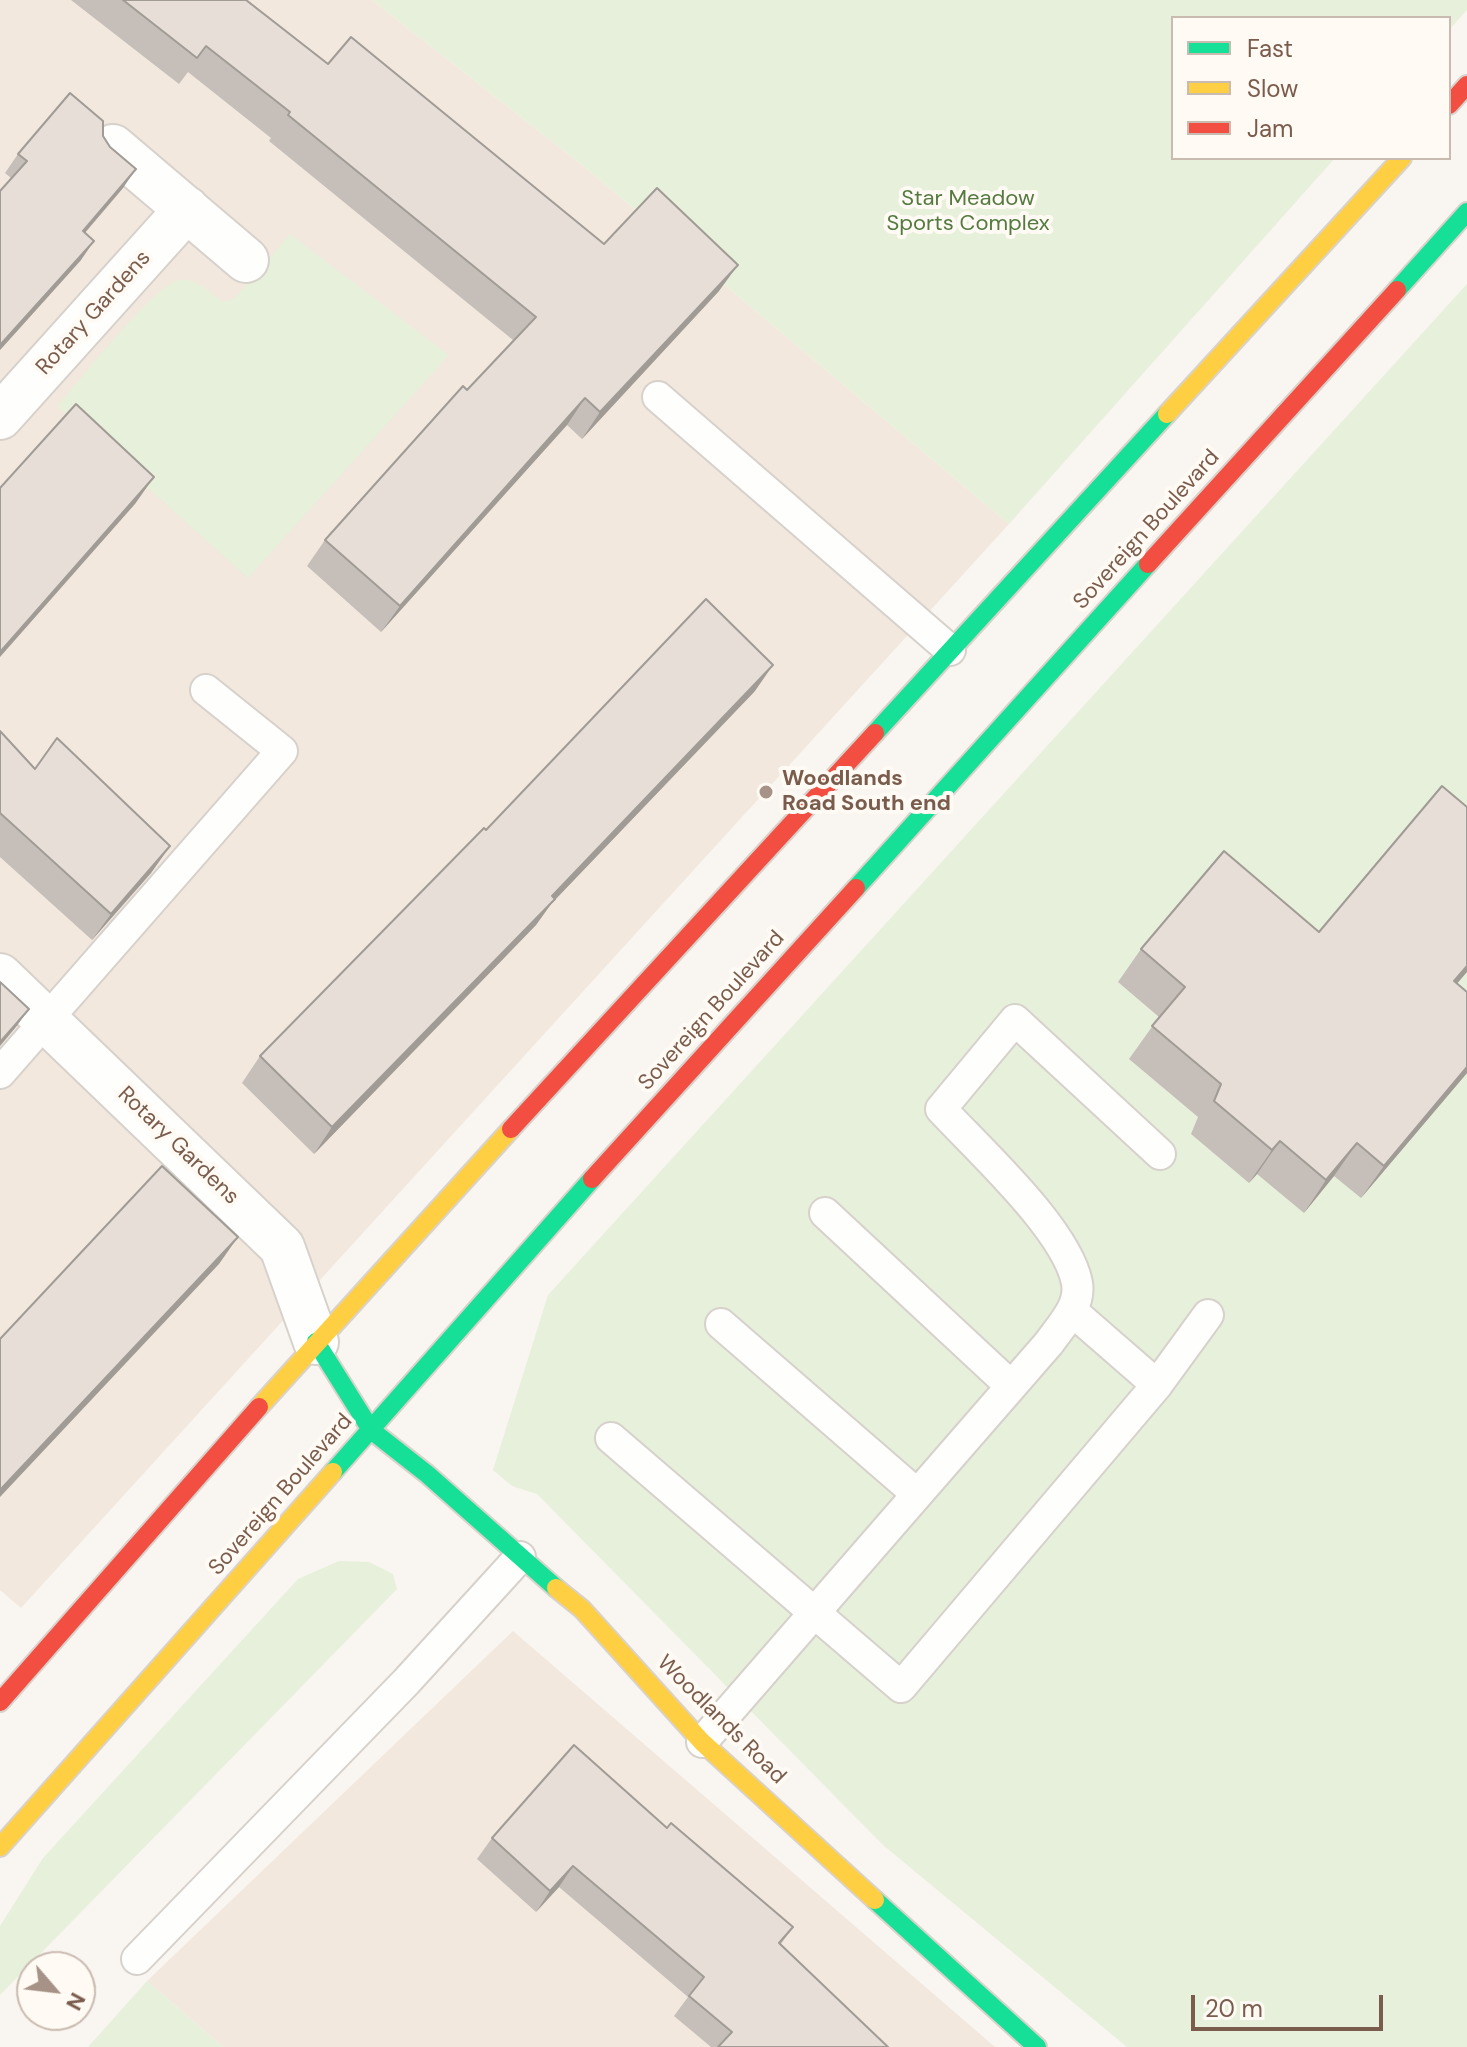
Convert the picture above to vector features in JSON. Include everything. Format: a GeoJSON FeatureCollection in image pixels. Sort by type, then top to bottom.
{"type":"FeatureCollection","features":[{"type":"Feature","properties":{"kind":"main road"},"geometry":{"type":"LineString","coordinates":[[1451,103],[1467,85]]}},
{"type":"Feature","properties":{"kind":"main road"},"geometry":{"type":"LineString","coordinates":[[0,1702],[316,1342],[1400,160]]}},
{"type":"Feature","properties":{"kind":"main road","name":"Sovereign Boulevard"},"geometry":{"type":"LineString","coordinates":[[0,1847],[604,1166],[1467,212]]}},
{"type":"Feature","properties":{"kind":"main road","name":"Woodlands Road"},"geometry":{"type":"LineString","coordinates":[[316,1342],[371,1430],[427,1474],[582,1609],[702,1742],[1037,2047]]}},
{"type":"Feature","properties":{"kind":"street"},"geometry":{"type":"LineString","coordinates":[[113,147],[246,260]]}},
{"type":"Feature","properties":{"kind":"street","name":"Rotary Gardens"},"geometry":{"type":"LineString","coordinates":[[0,417],[187,209]]}},
{"type":"Feature","properties":{"kind":"street","name":"Rotary Gardens"},"geometry":{"type":"LineString","coordinates":[[0,976],[282,1247],[316,1342]]}},
{"type":"Feature","properties":{"kind":"lane"},"geometry":{"type":"LineString","coordinates":[[658,397],[950,650]]}},
{"type":"Feature","properties":{"kind":"lane"},"geometry":{"type":"LineString","coordinates":[[0,1073],[282,751],[206,690]]}},
{"type":"Feature","properties":{"kind":"lane"},"geometry":{"type":"LineString","coordinates":[[702,1742],[1049,1343],[1072,1311],[1077,1285],[1052,1229],[941,1109],[1015,1020],[1160,1154]]}},
{"type":"Feature","properties":{"kind":"lane"},"geometry":{"type":"LineString","coordinates":[[825,1213],[1011,1386]]}},
{"type":"Feature","properties":{"kind":"lane"},"geometry":{"type":"LineString","coordinates":[[1072,1311],[1157,1385]]}},
{"type":"Feature","properties":{"kind":"lane"},"geometry":{"type":"LineString","coordinates":[[611,1438],[901,1687],[1157,1385],[1208,1315]]}},
{"type":"Feature","properties":{"kind":"lane"},"geometry":{"type":"LineString","coordinates":[[721,1324],[917,1494]]}},
{"type":"Feature","properties":{"kind":"lane"},"geometry":{"type":"LineString","coordinates":[[137,1959],[406,1682],[520,1557]]}},
{"type":"Feature","properties":{"kind":"shaded area"},"geometry":{"type":"Polygon","coordinates":[[[0,0],[372,0],[587,169],[1009,524],[21,1608],[0,1590],[0,0]]]}},
{"type":"Feature","properties":{"kind":"shaded area"},"geometry":{"type":"Polygon","coordinates":[[[513,1631],[995,2047],[223,2047],[147,1981],[513,1631]]]}},
{"type":"Feature","properties":{"kind":"green space","name":"Star Meadow Sports Complex"},"geometry":{"type":"Polygon","coordinates":[[[372,0],[1467,0],[1467,10],[1451,28],[1451,16],[1171,16],[1171,160],[1333,160],[1009,524],[587,169],[372,0]]]}},
{"type":"Feature","properties":{"kind":"green space"},"geometry":{"type":"Polygon","coordinates":[[[290,234],[449,355],[248,578],[57,406],[135,316],[168,286],[179,280],[191,281],[203,286],[223,302],[234,299],[290,234]]]}},
{"type":"Feature","properties":{"kind":"green space"},"geometry":{"type":"Polygon","coordinates":[[[1467,284],[1467,2047],[1127,2047],[883,1845],[537,1494],[512,1486],[493,1470],[548,1295],[1467,284]]]}},
{"type":"Feature","properties":{"kind":"green space"},"geometry":{"type":"Polygon","coordinates":[[[339,1561],[369,1562],[393,1574],[397,1589],[43,1951],[16,1951],[16,1979],[0,1995],[0,1926],[43,1858],[298,1579],[339,1561]]]}},
{"type":"Feature","properties":{"kind":"green space"},"geometry":{"type":"Polygon","coordinates":[[[147,1981],[223,2047],[88,2047],[147,1981]]]}},
{"type":"Feature","properties":{"kind":"building"},"geometry":{"type":"Polygon","coordinates":[[[123,0],[246,0],[328,64],[351,37],[604,244],[657,188],[738,265],[600,412],[585,398],[400,606],[325,540],[463,386],[467,390],[536,317],[206,46],[197,58],[123,0]]]}},
{"type":"Feature","properties":{"kind":"building"},"geometry":{"type":"Polygon","coordinates":[[[70,93],[103,121],[103,136],[110,147],[136,169],[83,231],[94,241],[0,345],[0,191],[27,161],[18,154],[70,93]]]}},
{"type":"Feature","properties":{"kind":"building"},"geometry":{"type":"Polygon","coordinates":[[[76,404],[154,477],[0,652],[0,488],[76,404]]]}},
{"type":"Feature","properties":{"kind":"building"},"geometry":{"type":"Polygon","coordinates":[[[706,599],[773,665],[552,896],[555,899],[332,1127],[260,1056],[484,828],[486,830],[706,599]]]}},
{"type":"Feature","properties":{"kind":"building"},"geometry":{"type":"Polygon","coordinates":[[[0,731],[35,769],[57,738],[170,846],[111,914],[0,813],[0,731]]]}},
{"type":"Feature","properties":{"kind":"building"},"geometry":{"type":"Polygon","coordinates":[[[1442,786],[1467,807],[1467,966],[1454,981],[1467,992],[1467,1067],[1384,1166],[1357,1143],[1326,1180],[1280,1141],[1272,1150],[1214,1101],[1221,1084],[1152,1026],[1185,987],[1141,949],[1224,851],[1319,932],[1442,786]]]}},
{"type":"Feature","properties":{"kind":"building"},"geometry":{"type":"Polygon","coordinates":[[[0,982],[29,1009],[0,1042],[0,982]]]}},
{"type":"Feature","properties":{"kind":"building"},"geometry":{"type":"Polygon","coordinates":[[[162,1166],[238,1237],[0,1490],[0,1339],[162,1166]]]}},
{"type":"Feature","properties":{"kind":"building"},"geometry":{"type":"Polygon","coordinates":[[[574,1745],[667,1828],[671,1823],[793,1927],[779,1943],[888,2047],[718,2047],[732,2032],[689,1996],[704,1977],[573,1866],[550,1891],[492,1838],[574,1745]]]}},
{"type":"Feature","properties":{"kind":"traffic: fast"},"geometry":{"type":"LineString","coordinates":[[1397,290],[1467,212]]}},
{"type":"Feature","properties":{"kind":"traffic: fast"},"geometry":{"type":"LineString","coordinates":[[875,733],[1167,414]]}},
{"type":"Feature","properties":{"kind":"traffic: fast"},"geometry":{"type":"LineString","coordinates":[[856,888],[1148,564]]}},
{"type":"Feature","properties":{"kind":"traffic: fast"},"geometry":{"type":"LineString","coordinates":[[333,1472],[592,1179]]}},
{"type":"Feature","properties":{"kind":"traffic: fast"},"geometry":{"type":"LineString","coordinates":[[316,1342],[371,1430],[427,1474],[556,1588]]}},
{"type":"Feature","properties":{"kind":"traffic: fast"},"geometry":{"type":"LineString","coordinates":[[875,1900],[1037,2047]]}},
{"type":"Feature","properties":{"kind":"traffic: slow"},"geometry":{"type":"LineString","coordinates":[[1167,414],[1400,160]]}},
{"type":"Feature","properties":{"kind":"traffic: slow"},"geometry":{"type":"LineString","coordinates":[[259,1407],[511,1129]]}},
{"type":"Feature","properties":{"kind":"traffic: slow"},"geometry":{"type":"LineString","coordinates":[[0,1847],[333,1472]]}},
{"type":"Feature","properties":{"kind":"traffic: slow"},"geometry":{"type":"LineString","coordinates":[[556,1588],[582,1609],[702,1742],[875,1900]]}},
{"type":"Feature","properties":{"kind":"traffic: jam"},"geometry":{"type":"LineString","coordinates":[[1451,103],[1467,85]]}},
{"type":"Feature","properties":{"kind":"traffic: jam"},"geometry":{"type":"LineString","coordinates":[[1148,564],[1397,290]]}},
{"type":"Feature","properties":{"kind":"traffic: jam"},"geometry":{"type":"LineString","coordinates":[[511,1129],[875,733]]}},
{"type":"Feature","properties":{"kind":"traffic: jam"},"geometry":{"type":"LineString","coordinates":[[592,1179],[856,888]]}},
{"type":"Feature","properties":{"kind":"traffic: jam"},"geometry":{"type":"LineString","coordinates":[[0,1702],[259,1407]]}},
{"type":"Feature","properties":{"kind":"place","name":"Woodlands Road South end"},"geometry":{"type":"Point","coordinates":[766,792]}}]}
